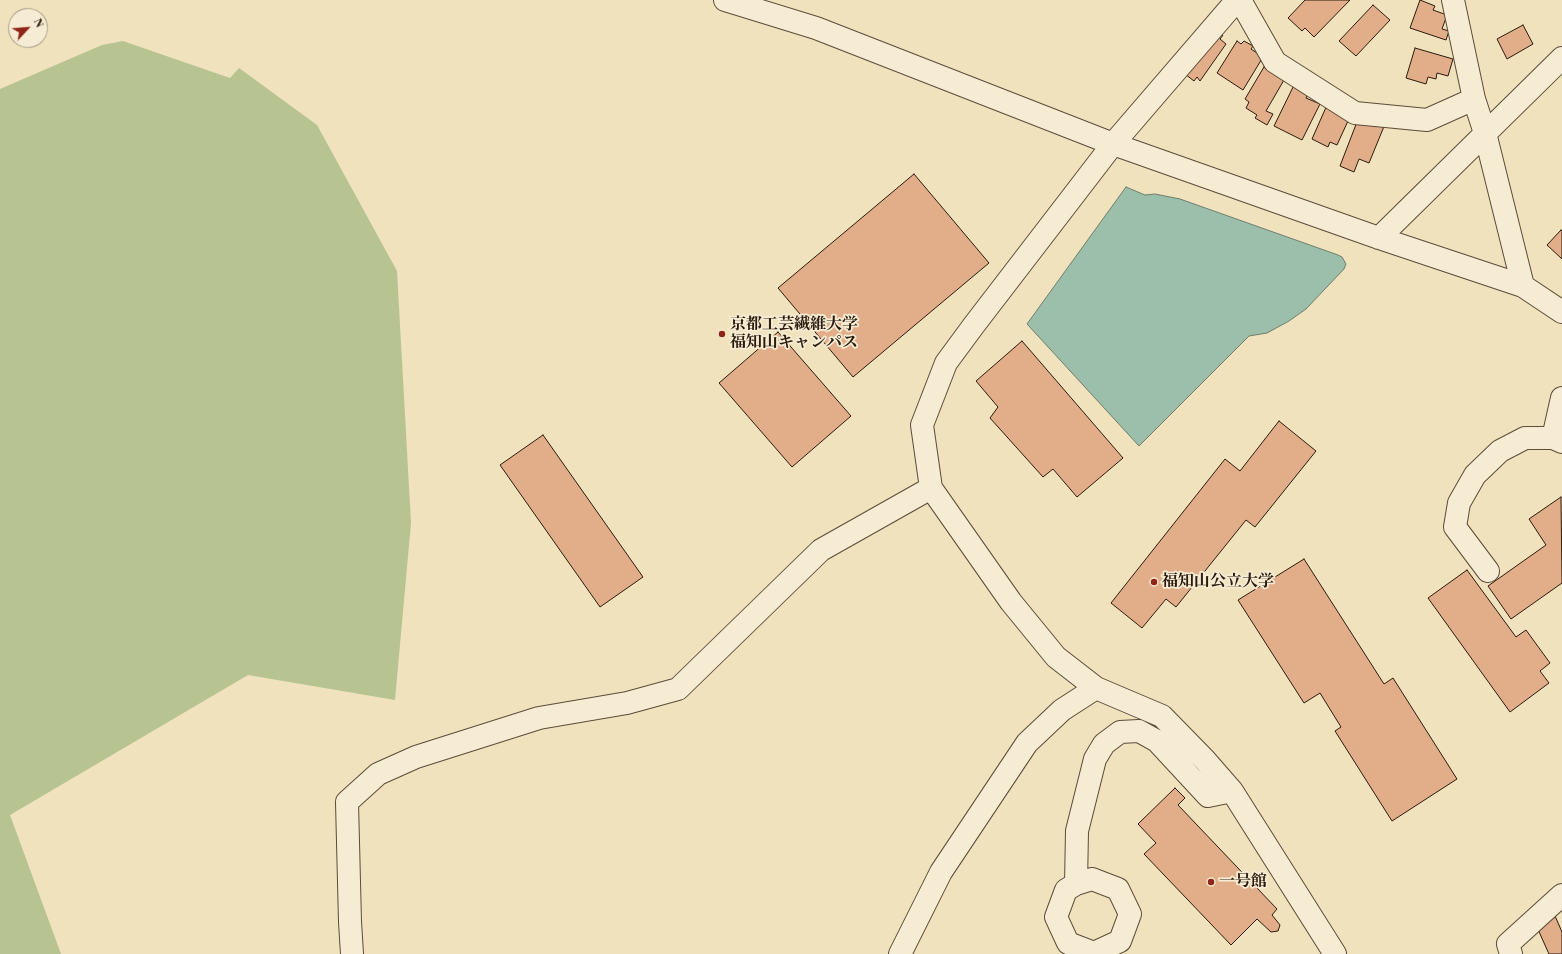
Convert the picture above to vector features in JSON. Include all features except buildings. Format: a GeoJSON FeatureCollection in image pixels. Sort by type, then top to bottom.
{"type":"FeatureCollection","features":[{"type":"Feature","properties":{"kind":"street"},"geometry":{"type":"LineString","coordinates":[[725,0],[816,28],[1113,144],[1379,238],[1522,286],[1562,312]]}},
{"type":"Feature","properties":{"kind":"street"},"geometry":{"type":"LineString","coordinates":[[1237,0],[1113,144],[946,363],[922,425],[931,488],[1011,602],[1056,656],[1096,688],[1162,716],[1205,760],[1232,791],[1335,954]]}},
{"type":"Feature","properties":{"kind":"street"},"geometry":{"type":"LineString","coordinates":[[1240,0],[1275,62],[1355,113],[1427,120],[1474,99]]}},
{"type":"Feature","properties":{"kind":"street"},"geometry":{"type":"LineString","coordinates":[[1454,0],[1474,99],[1485,133],[1522,286]]}},
{"type":"Feature","properties":{"kind":"street"},"geometry":{"type":"LineString","coordinates":[[1379,238],[1562,58]]}},
{"type":"Feature","properties":{"kind":"street"},"geometry":{"type":"LineString","coordinates":[[1488,571],[1455,528],[1459,503],[1475,475],[1500,451],[1525,438],[1558,440],[1562,398]]}},
{"type":"Feature","properties":{"kind":"street"},"geometry":{"type":"LineString","coordinates":[[352,954],[347,802],[378,774],[416,757],[539,718],[628,703],[678,689],[821,550],[931,488]]}},
{"type":"Feature","properties":{"kind":"street"},"geometry":{"type":"LineString","coordinates":[[900,954],[941,872],[1027,742],[1062,710],[1096,688]]}},
{"type":"Feature","properties":{"kind":"street"},"geometry":{"type":"LineString","coordinates":[[1076,884],[1077,831],[1095,759],[1104,744],[1120,732],[1139,732],[1157,741],[1208,796],[1232,791]]}},
{"type":"Feature","properties":{"kind":"street"},"geometry":{"type":"LineString","coordinates":[[1511,954],[1508,944],[1562,896]]}},
{"type":"Feature","properties":{"kind":"shaded area"},"geometry":{"type":"Polygon","coordinates":[[[123,41],[230,78],[239,68],[317,125],[397,271],[411,523],[395,700],[248,675],[10,815],[61,954],[0,954],[0,89],[102,45],[123,41]]]}},
{"type":"Feature","properties":{"kind":"shaded area"},"geometry":{"type":"Polygon","coordinates":[[[1126,187],[1145,195],[1155,194],[1180,199],[1338,255],[1342,257],[1346,264],[1344,269],[1306,309],[1289,321],[1267,333],[1249,336],[1139,446],[1027,324],[1126,187]]]}},
{"type":"Feature","properties":{"kind":"place","name":"京都工芸繊維大学 福知山キャンパス"},"geometry":{"type":"Point","coordinates":[722,334]}},
{"type":"Feature","properties":{"kind":"place","name":"福知山公立大学"},"geometry":{"type":"Point","coordinates":[1154,582]}},
{"type":"Feature","properties":{"kind":"place","name":"一号館"},"geometry":{"type":"Point","coordinates":[1211,882]}}]}
